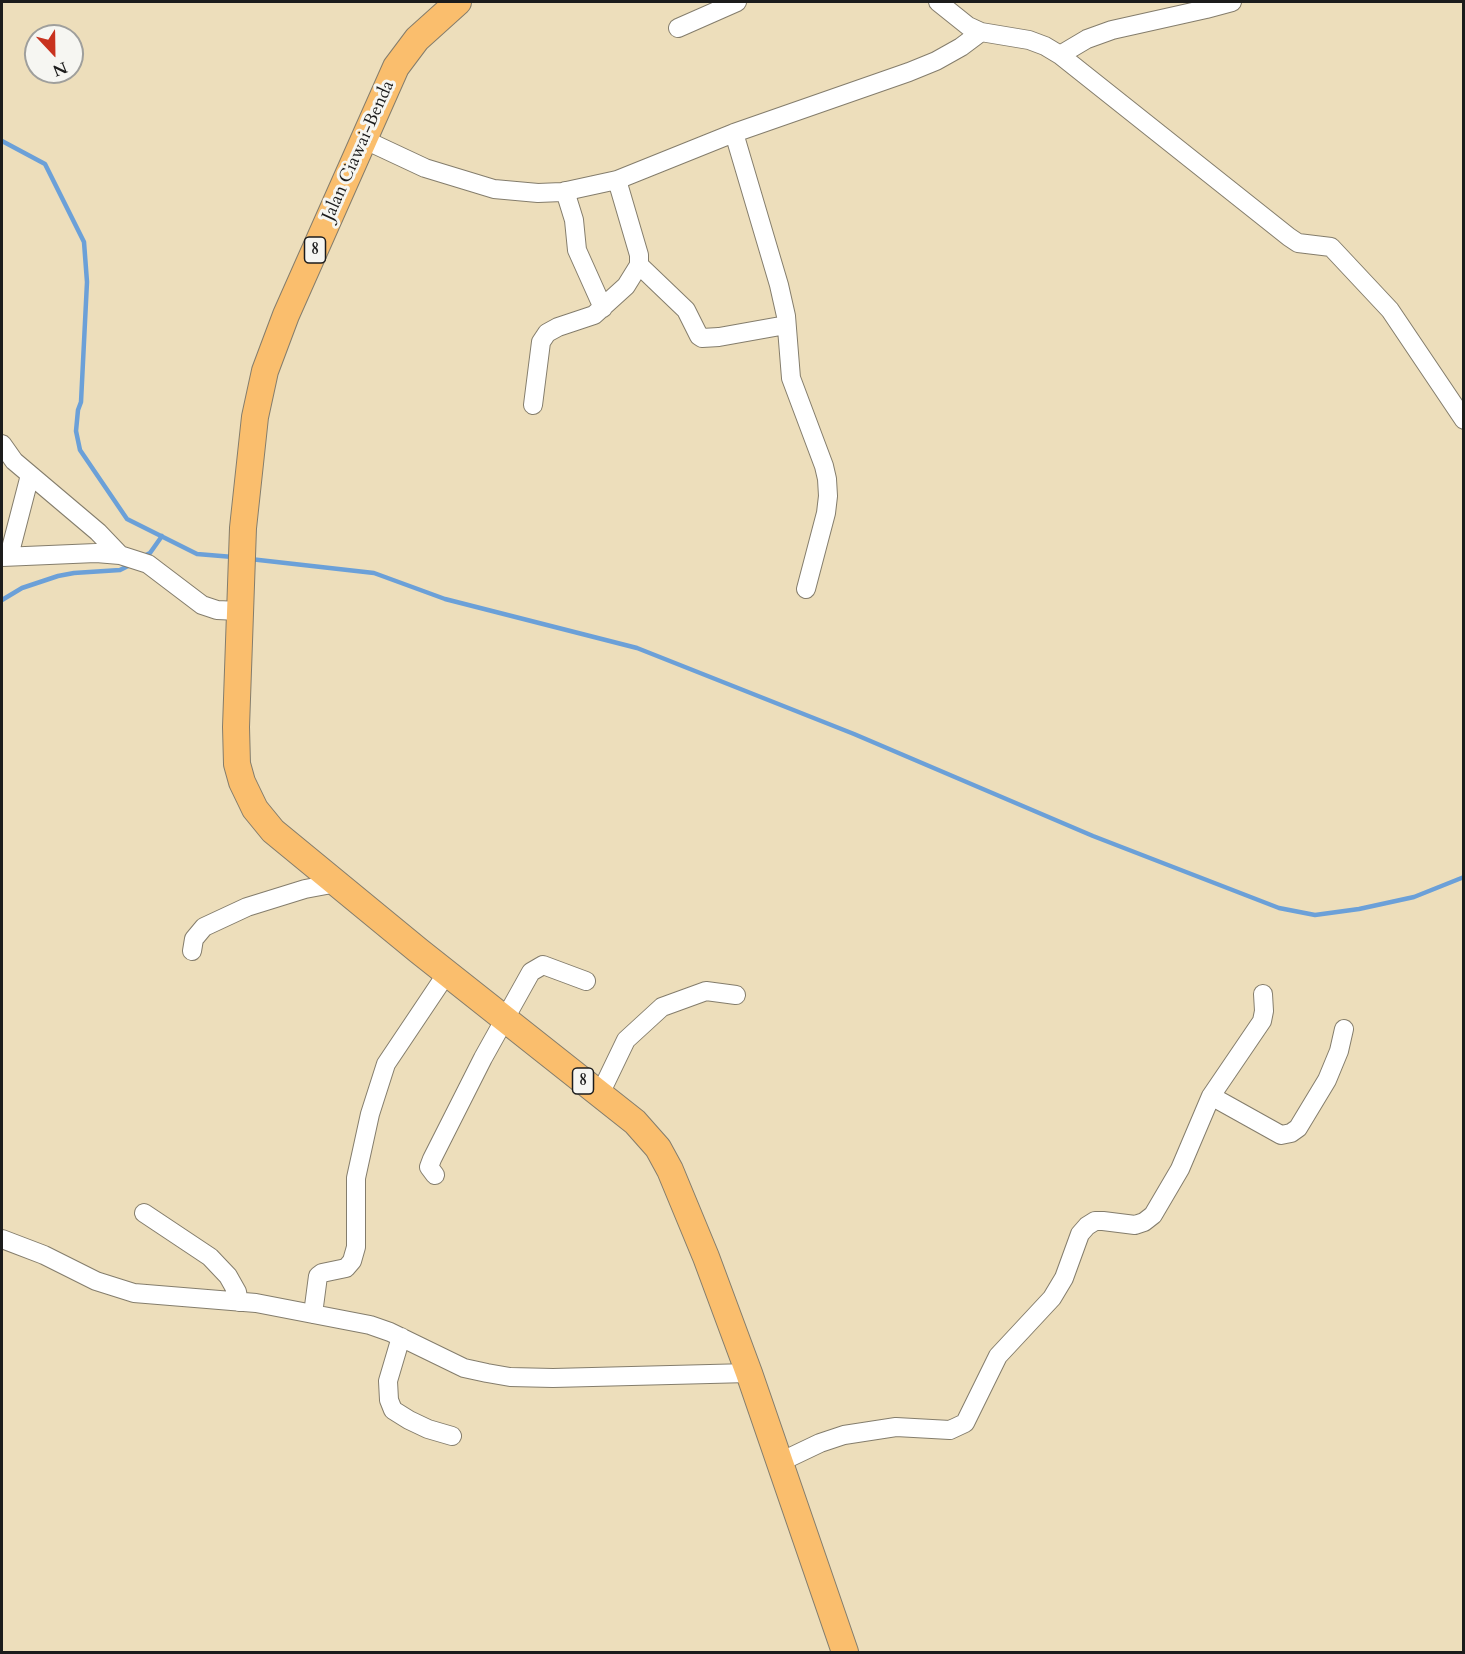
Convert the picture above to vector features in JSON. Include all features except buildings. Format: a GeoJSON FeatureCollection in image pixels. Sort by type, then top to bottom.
{"type":"FeatureCollection","features":[{"type":"Feature","properties":{"kind":"highway","name":"Jalan Ciawai-Benda"},"geometry":{"type":"LineString","coordinates":[[239,606],[243,528],[255,417],[265,371],[286,315],[389,82],[406,53],[448,4]]}},
{"type":"Feature","properties":{"kind":"highway","name":"8"},"geometry":{"type":"LineString","coordinates":[[239,606],[237,764],[242,782],[255,809],[273,831],[635,1122],[658,1148],[670,1170],[706,1257],[749,1373],[845,1653]]}},
{"type":"Feature","properties":{"kind":"street"},"geometry":{"type":"LineString","coordinates":[[678,28],[736,2]]}},
{"type":"Feature","properties":{"kind":"street"},"geometry":{"type":"LineString","coordinates":[[1060,55],[1087,39],[1112,30],[1232,2]]}},
{"type":"Feature","properties":{"kind":"street"},"geometry":{"type":"LineString","coordinates":[[948,4],[968,26],[981,32],[1029,40],[1060,55],[1288,237],[1298,243],[1331,247],[1397,320],[1464,420]]}},
{"type":"Feature","properties":{"kind":"street"},"geometry":{"type":"LineString","coordinates":[[363,140],[425,168],[494,189],[538,194],[566,191],[616,180],[734,134],[936,61],[981,32]]}},
{"type":"Feature","properties":{"kind":"street"},"geometry":{"type":"LineString","coordinates":[[734,134],[779,285],[786,325],[791,378],[824,465],[827,479],[826,513],[807,589]]}},
{"type":"Feature","properties":{"kind":"street"},"geometry":{"type":"LineString","coordinates":[[533,405],[541,342],[547,333],[594,315],[626,286],[639,265],[639,255],[616,180]]}},
{"type":"Feature","properties":{"kind":"street"},"geometry":{"type":"LineString","coordinates":[[566,191],[574,219],[577,250],[603,308]]}},
{"type":"Feature","properties":{"kind":"street"},"geometry":{"type":"LineString","coordinates":[[639,265],[686,310],[702,338],[786,325]]}},
{"type":"Feature","properties":{"kind":"street"},"geometry":{"type":"LineString","coordinates":[[2,444],[15,461],[98,532],[120,555]]}},
{"type":"Feature","properties":{"kind":"street"},"geometry":{"type":"LineString","coordinates":[[30,475],[5,557],[96,553],[120,555],[154,567],[190,598],[202,605],[217,610],[239,606]]}},
{"type":"Feature","properties":{"kind":"street"},"geometry":{"type":"LineString","coordinates":[[192,951],[194,939],[204,927],[247,907],[306,889],[337,884]]}},
{"type":"Feature","properties":{"kind":"street"},"geometry":{"type":"LineString","coordinates":[[435,1175],[429,1167],[432,1159],[483,1058],[531,972],[539,966],[550,966],[586,981]]}},
{"type":"Feature","properties":{"kind":"street"},"geometry":{"type":"LineString","coordinates":[[313,1314],[318,1276],[346,1268],[352,1261],[356,1247],[356,1178],[370,1114],[386,1064],[447,973]]}},
{"type":"Feature","properties":{"kind":"street"},"geometry":{"type":"LineString","coordinates":[[600,1094],[626,1040],[662,1006],[706,991],[736,995]]}},
{"type":"Feature","properties":{"kind":"street"},"geometry":{"type":"LineString","coordinates":[[778,1462],[844,1435],[896,1427],[950,1430],[964,1423],[998,1356],[1052,1298],[1064,1278],[1080,1234],[1087,1226],[1095,1221],[1135,1225],[1153,1215],[1180,1168],[1211,1096],[1257,1030],[1264,1011],[1263,994]]}},
{"type":"Feature","properties":{"kind":"street"},"geometry":{"type":"LineString","coordinates":[[1211,1096],[1281,1135],[1291,1133],[1298,1128],[1327,1080],[1344,1029]]}},
{"type":"Feature","properties":{"kind":"street"},"geometry":{"type":"LineString","coordinates":[[144,1213],[210,1257],[228,1276],[237,1292],[239,1302]]}},
{"type":"Feature","properties":{"kind":"street"},"geometry":{"type":"LineString","coordinates":[[2,1239],[44,1255],[96,1281],[134,1293],[266,1305],[370,1325],[401,1336],[464,1368],[510,1377],[749,1373]]}},
{"type":"Feature","properties":{"kind":"street"},"geometry":{"type":"LineString","coordinates":[[401,1336],[388,1381],[389,1400],[393,1410],[428,1429],[452,1436]]}},
{"type":"Feature","properties":{"kind":"waterway"},"geometry":{"type":"LineString","coordinates":[[2,141],[45,164],[84,242],[87,282],[81,402],[76,431],[80,450],[127,519],[197,554],[233,557]]}},
{"type":"Feature","properties":{"kind":"waterway"},"geometry":{"type":"LineString","coordinates":[[142,557],[150,553],[162,536]]}},
{"type":"Feature","properties":{"kind":"waterway"},"geometry":{"type":"LineString","coordinates":[[250,559],[374,573],[445,599],[637,648],[854,734],[1093,836],[1279,908],[1315,915],[1359,909],[1414,897],[1464,877]]}},
{"type":"Feature","properties":{"kind":"waterway"},"geometry":{"type":"LineString","coordinates":[[2,600],[22,588],[58,576],[120,570],[130,565]]}}]}
